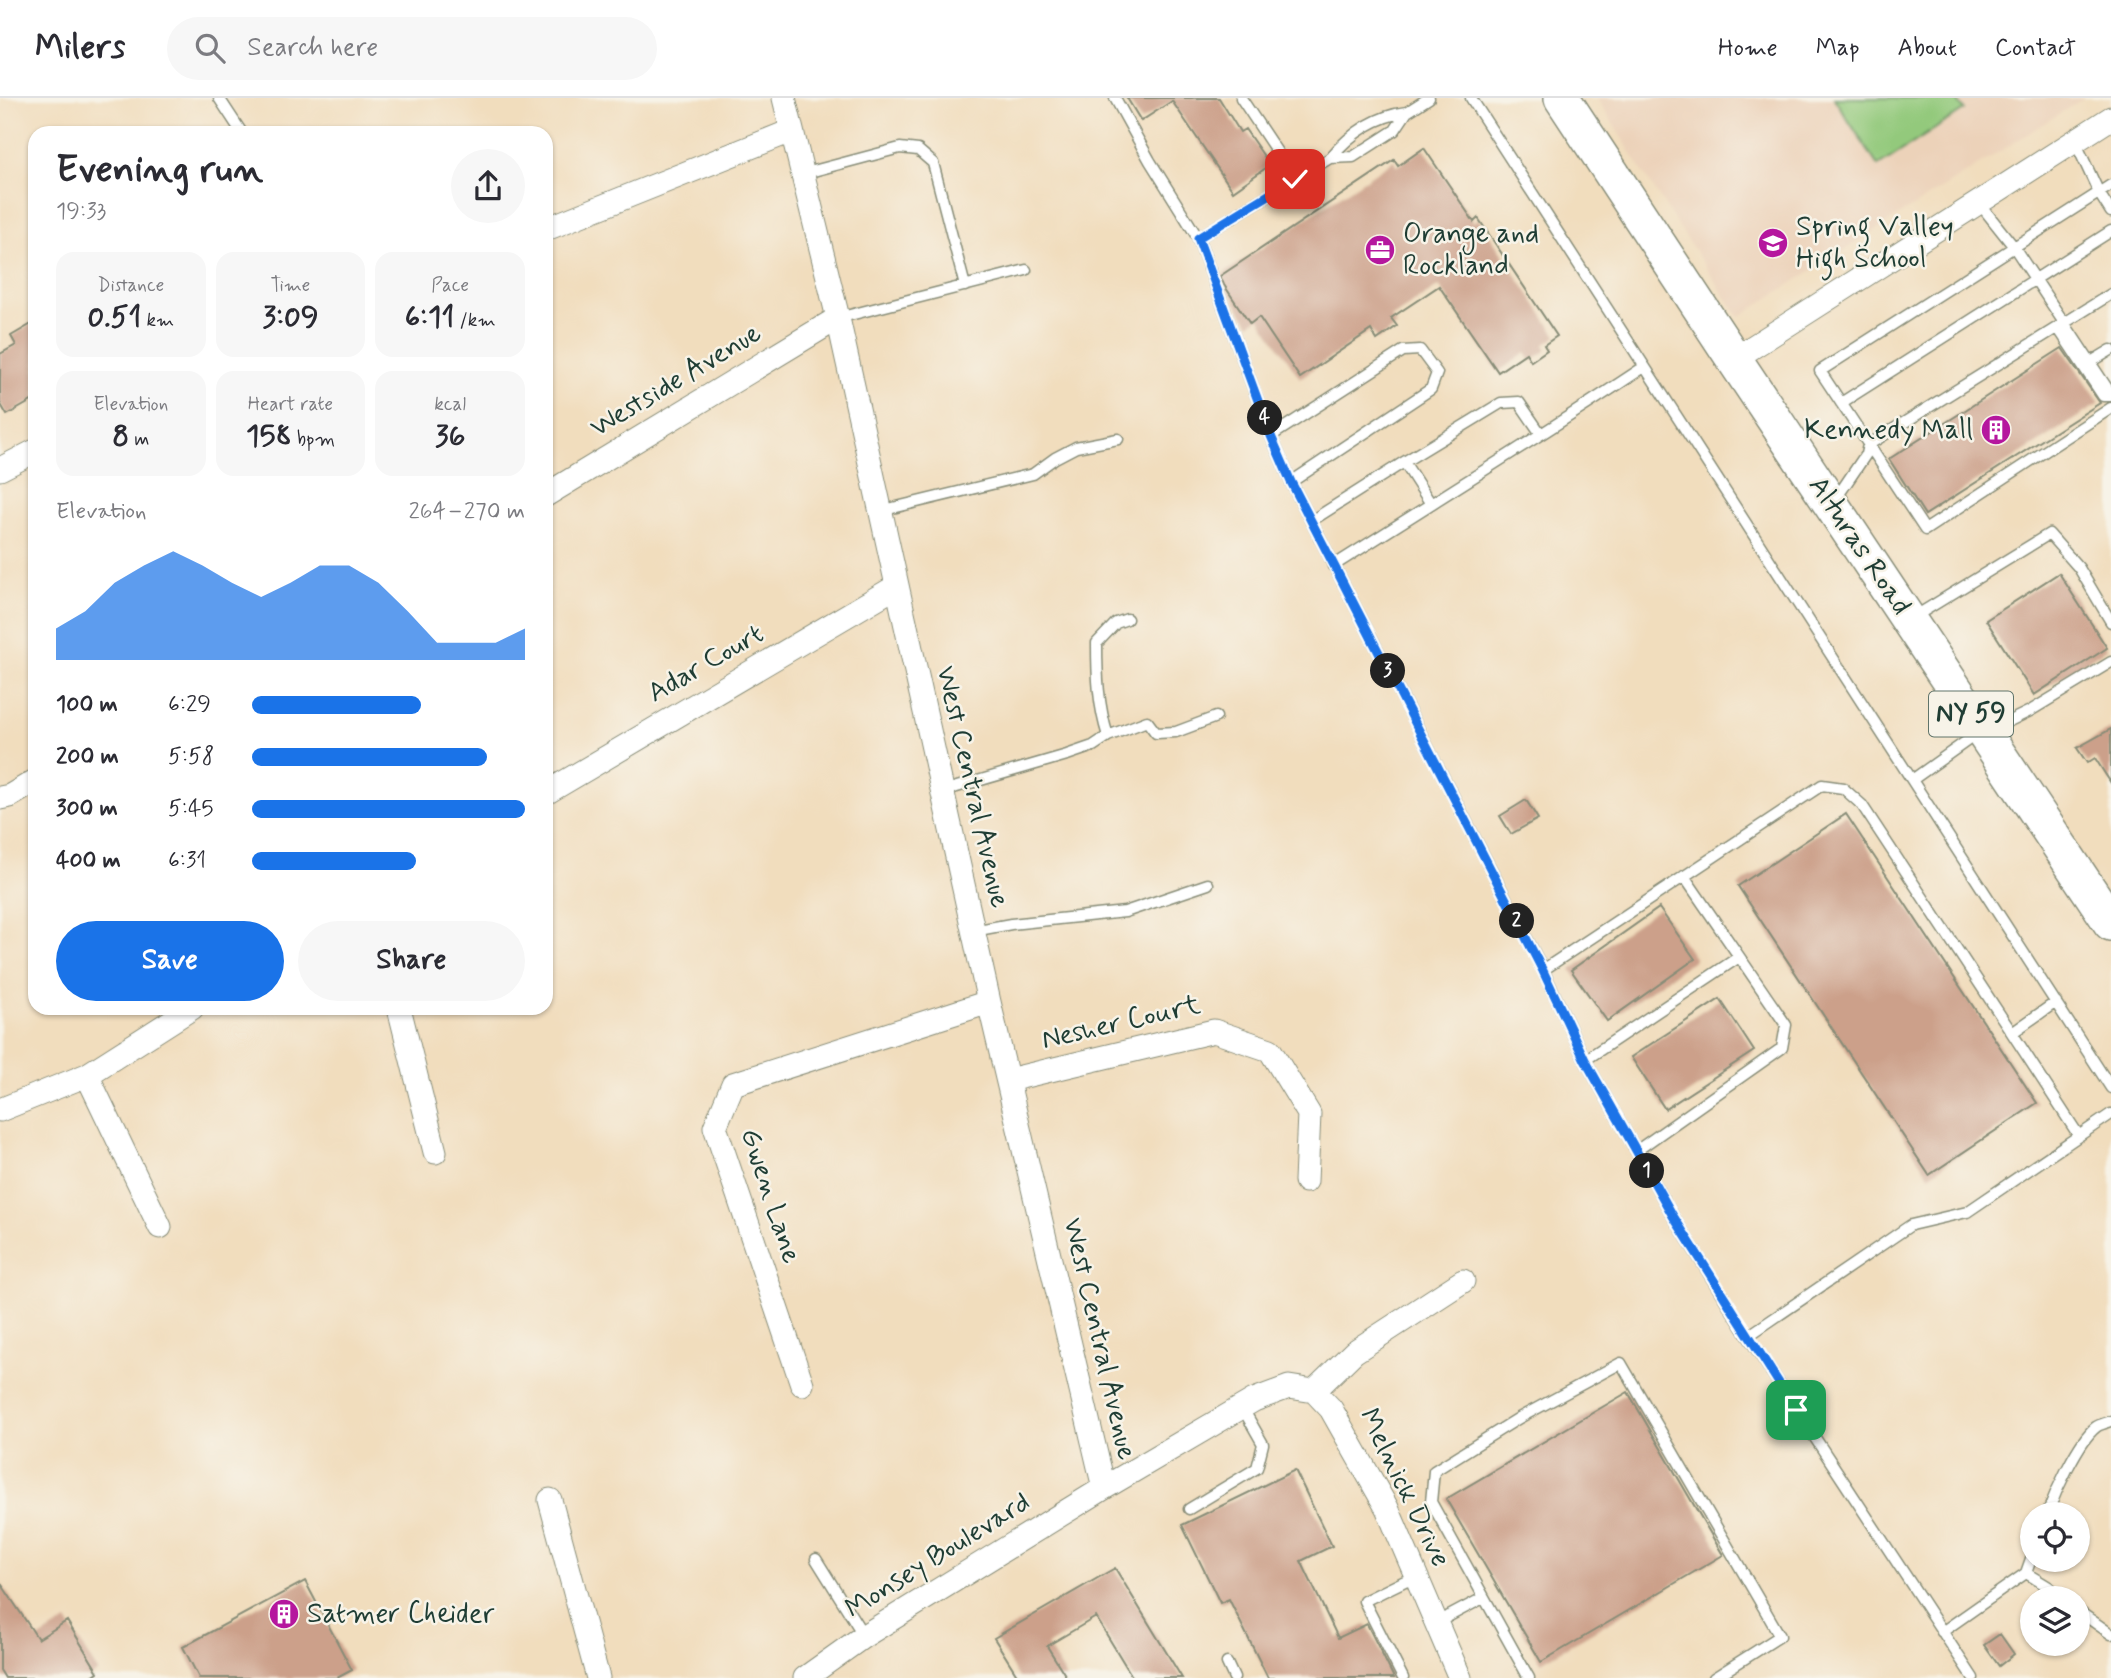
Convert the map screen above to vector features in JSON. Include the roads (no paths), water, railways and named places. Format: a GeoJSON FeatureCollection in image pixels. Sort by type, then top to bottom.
{"type":"FeatureCollection","features":[{"type":"Feature","properties":{"kind":"main road","name":"Alturas Road"},"geometry":{"type":"LineString","coordinates":[[1562,98],[1983,732],[2107,907]]}},
{"type":"Feature","properties":{"kind":"street","name":"West Central Avenue"},"geometry":{"type":"LineString","coordinates":[[784,98],[838,318],[989,1002],[1104,1488]]}},
{"type":"Feature","properties":{"kind":"street"},"geometry":{"type":"LineString","coordinates":[[1734,359],[2111,118]]}},
{"type":"Feature","properties":{"kind":"street"},"geometry":{"type":"LineString","coordinates":[[553,226],[791,131]]}},
{"type":"Feature","properties":{"kind":"street","name":"Westside Avenue"},"geometry":{"type":"LineString","coordinates":[[553,491],[838,318]]}},
{"type":"Feature","properties":{"kind":"street"},"geometry":{"type":"LineString","coordinates":[[0,469],[28,455]]}},
{"type":"Feature","properties":{"kind":"street","name":"Adar Court"},"geometry":{"type":"LineString","coordinates":[[553,789],[897,586]]}},
{"type":"Feature","properties":{"kind":"street"},"geometry":{"type":"LineString","coordinates":[[0,798],[10,796],[28,785]]}},
{"type":"Feature","properties":{"kind":"street","name":"Gwen Lane"},"geometry":{"type":"LineString","coordinates":[[802,1384],[715,1127],[733,1084],[989,1002]]}},
{"type":"Feature","properties":{"kind":"street"},"geometry":{"type":"LineString","coordinates":[[0,1111],[87,1075],[181,1015]]}},
{"type":"Feature","properties":{"kind":"street"},"geometry":{"type":"LineString","coordinates":[[401,1015],[435,1152]]}},
{"type":"Feature","properties":{"kind":"street","name":"Nesher Court"},"geometry":{"type":"LineString","coordinates":[[1008,1080],[1214,1031],[1270,1049],[1309,1114],[1306,1181]]}},
{"type":"Feature","properties":{"kind":"street"},"geometry":{"type":"LineString","coordinates":[[87,1075],[160,1227]]}},
{"type":"Feature","properties":{"kind":"street"},"geometry":{"type":"LineString","coordinates":[[1104,1488],[1254,1400],[1289,1387],[1314,1391],[1354,1352],[1463,1281]]}},
{"type":"Feature","properties":{"kind":"street","name":"Melnick Drive"},"geometry":{"type":"LineString","coordinates":[[1314,1391],[1331,1409],[1387,1508],[1460,1678]]}},
{"type":"Feature","properties":{"kind":"street","name":"Monsey Boulevard"},"geometry":{"type":"LineString","coordinates":[[805,1678],[864,1636],[1104,1488]]}},
{"type":"Feature","properties":{"kind":"street"},"geometry":{"type":"LineString","coordinates":[[550,1500],[598,1678]]}},
{"type":"Feature","properties":{"kind":"lane"},"geometry":{"type":"LineString","coordinates":[[219,98],[237,126]]}},
{"type":"Feature","properties":{"kind":"lane"},"geometry":{"type":"LineString","coordinates":[[1115,98],[1198,238],[1271,436],[1291,482],[1543,971],[1585,1060],[1673,1216],[1748,1336],[1973,1678]]}},
{"type":"Feature","properties":{"kind":"lane"},"geometry":{"type":"LineString","coordinates":[[1241,98],[1295,179]]}},
{"type":"Feature","properties":{"kind":"lane"},"geometry":{"type":"LineString","coordinates":[[1330,158],[1353,157],[1395,130],[1407,112],[1429,98]]}},
{"type":"Feature","properties":{"kind":"lane"},"geometry":{"type":"LineString","coordinates":[[1471,98],[2111,1088]]}},
{"type":"Feature","properties":{"kind":"lane"},"geometry":{"type":"LineString","coordinates":[[1198,238],[1330,158],[1344,142],[1387,114],[1407,112]]}},
{"type":"Feature","properties":{"kind":"lane"},"geometry":{"type":"LineString","coordinates":[[2075,141],[2111,212]]}},
{"type":"Feature","properties":{"kind":"lane"},"geometry":{"type":"LineString","coordinates":[[802,174],[900,148],[918,150],[933,163],[965,286]]}},
{"type":"Feature","properties":{"kind":"lane"},"geometry":{"type":"LineString","coordinates":[[2111,185],[1820,371],[1925,530],[2111,408]]}},
{"type":"Feature","properties":{"kind":"lane"},"geometry":{"type":"LineString","coordinates":[[1979,203],[2036,280],[2061,326],[2103,396],[2111,395],[2091,362],[2061,326]]}},
{"type":"Feature","properties":{"kind":"lane"},"geometry":{"type":"LineString","coordinates":[[1841,404],[2111,232]]}},
{"type":"Feature","properties":{"kind":"lane"},"geometry":{"type":"LineString","coordinates":[[838,318],[1026,270]]}},
{"type":"Feature","properties":{"kind":"lane"},"geometry":{"type":"LineString","coordinates":[[1831,505],[1866,454],[1868,445],[2111,294]]}},
{"type":"Feature","properties":{"kind":"lane"},"geometry":{"type":"LineString","coordinates":[[1271,436],[1404,351],[1420,350],[1437,373],[1431,389],[1291,482]]}},
{"type":"Feature","properties":{"kind":"lane"},"geometry":{"type":"LineString","coordinates":[[2091,362],[2111,350]]}},
{"type":"Feature","properties":{"kind":"lane"},"geometry":{"type":"LineString","coordinates":[[1333,566],[1644,367]]}},
{"type":"Feature","properties":{"kind":"lane"},"geometry":{"type":"LineString","coordinates":[[1311,521],[1501,403],[1519,402],[1541,434]]}},
{"type":"Feature","properties":{"kind":"lane"},"geometry":{"type":"LineString","coordinates":[[880,511],[1033,474],[1076,447],[1118,439]]}},
{"type":"Feature","properties":{"kind":"lane"},"geometry":{"type":"LineString","coordinates":[[1404,462],[1431,504]]}},
{"type":"Feature","properties":{"kind":"lane"},"geometry":{"type":"LineString","coordinates":[[1909,620],[2049,534],[2079,568],[2111,622]]}},
{"type":"Feature","properties":{"kind":"lane"},"geometry":{"type":"LineString","coordinates":[[1108,736],[1101,713],[1097,643],[1116,623],[1126,619]]}},
{"type":"Feature","properties":{"kind":"lane"},"geometry":{"type":"LineString","coordinates":[[1912,780],[1983,732],[2030,711],[2111,662]]}},
{"type":"Feature","properties":{"kind":"lane"},"geometry":{"type":"LineString","coordinates":[[943,792],[1093,746],[1108,736],[1147,721],[1156,733],[1176,732],[1216,717]]}},
{"type":"Feature","properties":{"kind":"lane"},"geometry":{"type":"LineString","coordinates":[[1543,971],[1822,785],[1843,788],[1862,805],[2079,1136]]}},
{"type":"Feature","properties":{"kind":"lane"},"geometry":{"type":"LineString","coordinates":[[1636,1151],[1782,1048],[1786,1025],[1685,876]]}},
{"type":"Feature","properties":{"kind":"lane"},"geometry":{"type":"LineString","coordinates":[[973,931],[1011,924],[1125,912],[1208,884]]}},
{"type":"Feature","properties":{"kind":"lane"},"geometry":{"type":"LineString","coordinates":[[1585,1060],[1739,957]]}},
{"type":"Feature","properties":{"kind":"lane"},"geometry":{"type":"LineString","coordinates":[[2012,1033],[2056,1002]]}},
{"type":"Feature","properties":{"kind":"lane"},"geometry":{"type":"LineString","coordinates":[[1748,1336],[1911,1225],[1967,1212],[2111,1114]]}},
{"type":"Feature","properties":{"kind":"lane"},"geometry":{"type":"LineString","coordinates":[[1529,1678],[1431,1502],[1434,1471],[1519,1418],[1621,1363],[1780,1636],[1714,1678]]}},
{"type":"Feature","properties":{"kind":"lane"},"geometry":{"type":"LineString","coordinates":[[1189,1510],[1257,1468],[1263,1444],[1242,1407]]}},
{"type":"Feature","properties":{"kind":"lane"},"geometry":{"type":"LineString","coordinates":[[2052,1502],[2076,1453],[2095,1427],[2111,1421]]}},
{"type":"Feature","properties":{"kind":"lane"},"geometry":{"type":"LineString","coordinates":[[816,1559],[864,1636]]}},
{"type":"Feature","properties":{"kind":"lane"},"geometry":{"type":"LineString","coordinates":[[1942,1632],[2026,1573],[2047,1586]]}},
{"type":"Feature","properties":{"kind":"lane"},"geometry":{"type":"LineString","coordinates":[[1403,1678],[1364,1601],[1415,1576]]}},
{"type":"Feature","properties":{"kind":"lane"},"geometry":{"type":"LineString","coordinates":[[1435,1623],[1483,1598]]}},
{"type":"Feature","properties":{"kind":"lane"},"geometry":{"type":"LineString","coordinates":[[2090,1619],[2111,1634]]}},
{"type":"Feature","properties":{"kind":"lane"},"geometry":{"type":"LineString","coordinates":[[1227,1663],[1234,1678]]}},
{"type":"Feature","properties":{"kind":"place","name":"Spring Valley High School"},"geometry":{"type":"Point","coordinates":[1773,243]}},
{"type":"Feature","properties":{"kind":"place","name":"Orange and Rockland"},"geometry":{"type":"Point","coordinates":[1380,250]}},
{"type":"Feature","properties":{"kind":"place","name":"Kennedy Mall"},"geometry":{"type":"Point","coordinates":[1996,430]}},
{"type":"Feature","properties":{"kind":"place","name":"Satmer Cheider"},"geometry":{"type":"Point","coordinates":[284,1614]}}]}
